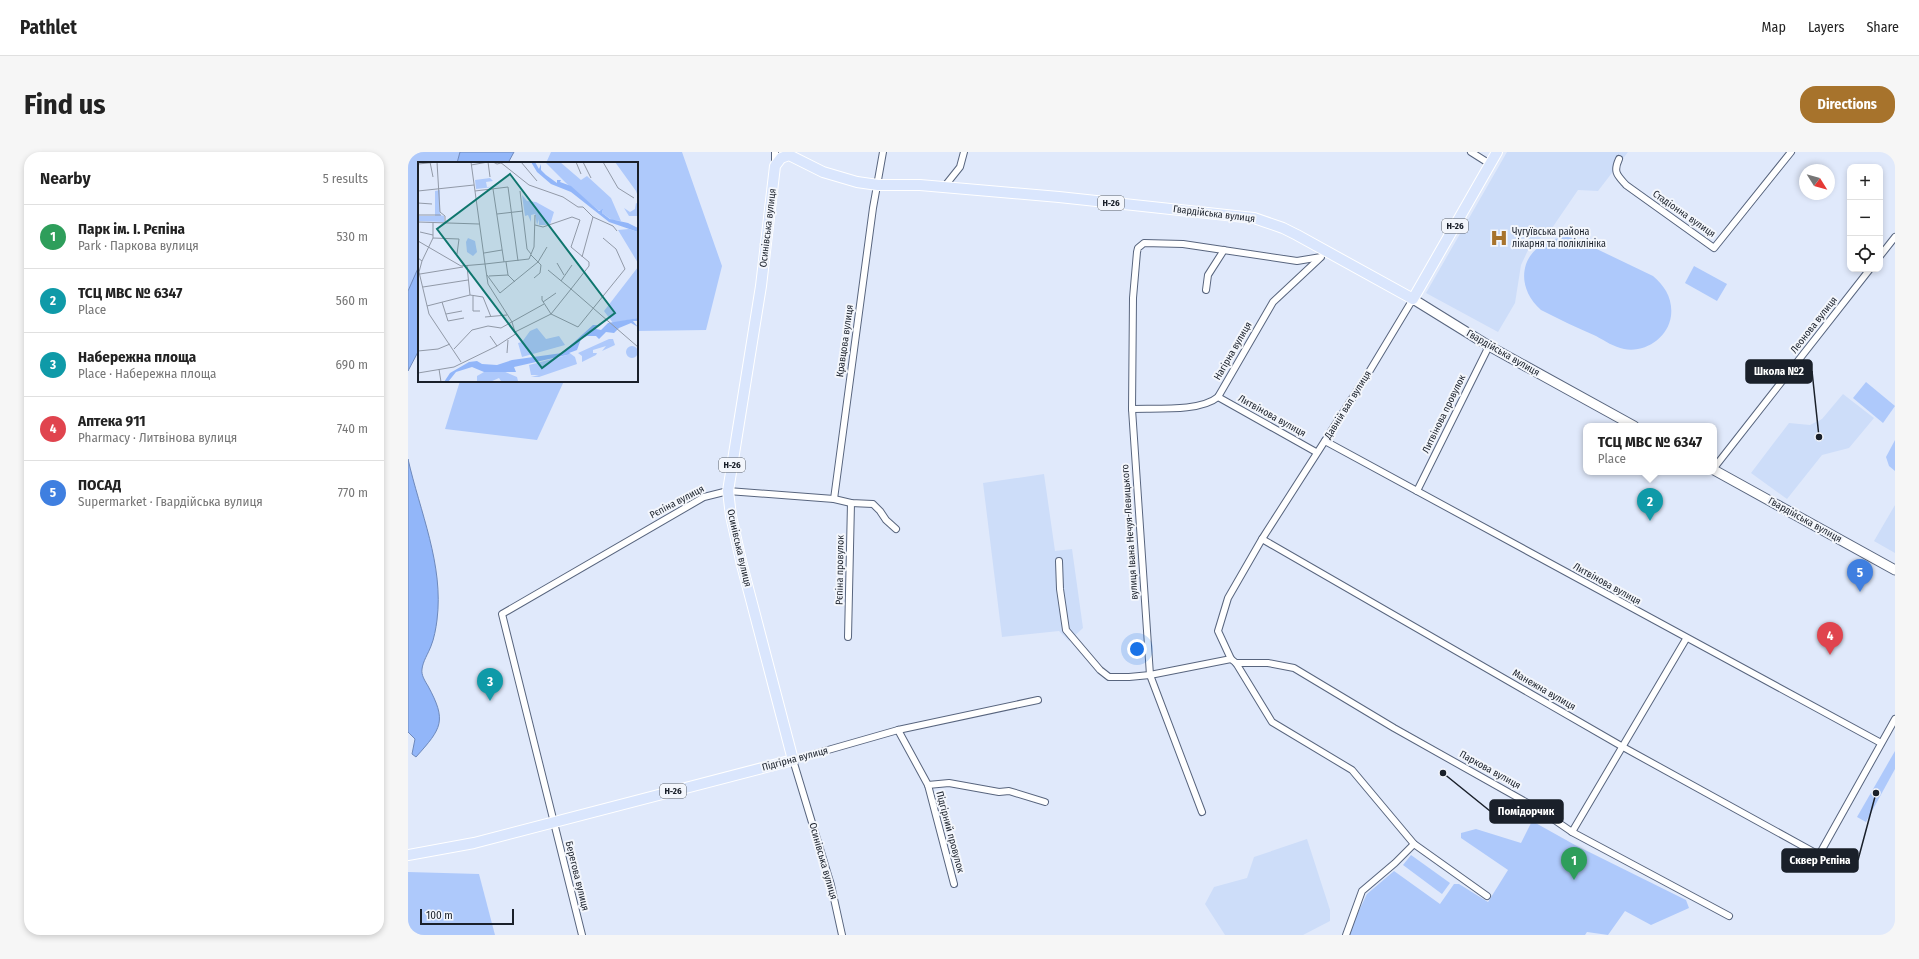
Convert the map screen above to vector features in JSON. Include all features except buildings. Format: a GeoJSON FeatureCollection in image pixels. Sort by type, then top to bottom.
{"type":"FeatureCollection","features":[{"type":"Feature","properties":{"kind":"main road","name":"Давній вал вулиця"},"geometry":{"type":"LineString","coordinates":[[1413,299],[1497,152]]}},
{"type":"Feature","properties":{"kind":"main road","name":"Гвардійська вулиця"},"geometry":{"type":"LineString","coordinates":[[776,166],[781,158],[792,154],[823,172],[857,182],[878,185],[944,187],[1059,197],[1246,217],[1283,228],[1324,255],[1413,299]]}},
{"type":"Feature","properties":{"kind":"main road","name":"Осинівська вулиця"},"geometry":{"type":"LineString","coordinates":[[776,166],[761,286],[728,491],[731,516],[742,565],[793,760]]}},
{"type":"Feature","properties":{"kind":"main road","name":"Підгірна вулиця"},"geometry":{"type":"LineString","coordinates":[[553,822],[793,760]]}},
{"type":"Feature","properties":{"kind":"main road","name":"Н-26"},"geometry":{"type":"LineString","coordinates":[[408,855],[474,843],[553,822]]}},
{"type":"Feature","properties":{"kind":"street","name":"Осинівська вулиця"},"geometry":{"type":"LineString","coordinates":[[775,152],[776,166]]}},
{"type":"Feature","properties":{"kind":"street","name":"Кравцова вулиця"},"geometry":{"type":"LineString","coordinates":[[834,499],[873,208],[883,152]]}},
{"type":"Feature","properties":{"kind":"street"},"geometry":{"type":"LineString","coordinates":[[944,187],[960,167],[964,152]]}},
{"type":"Feature","properties":{"kind":"street"},"geometry":{"type":"LineString","coordinates":[[1471,152],[1490,164]]}},
{"type":"Feature","properties":{"kind":"street","name":"Стадіонна вулиця"},"geometry":{"type":"LineString","coordinates":[[1619,159],[1615,167],[1616,173],[1626,185],[1714,248],[1791,152]]}},
{"type":"Feature","properties":{"kind":"street"},"geometry":{"type":"LineString","coordinates":[[1883,252],[1895,237]]}},
{"type":"Feature","properties":{"kind":"street","name":"вулиця Івана Нечуя-Левицького"},"geometry":{"type":"LineString","coordinates":[[1202,812],[1150,675],[1132,409],[1134,270],[1138,248],[1144,243],[1183,244],[1224,250]]}},
{"type":"Feature","properties":{"kind":"street"},"geometry":{"type":"LineString","coordinates":[[1206,290],[1208,275],[1224,250],[1297,261],[1324,255]]}},
{"type":"Feature","properties":{"kind":"street","name":"Нагірна вулиця"},"geometry":{"type":"LineString","coordinates":[[1218,398],[1273,302],[1324,255]]}},
{"type":"Feature","properties":{"kind":"street","name":"Леонова вулиця"},"geometry":{"type":"LineString","coordinates":[[1717,465],[1868,272]]}},
{"type":"Feature","properties":{"kind":"street","name":"Гвардійська вулиця"},"geometry":{"type":"LineString","coordinates":[[1413,299],[1489,346],[1629,423]]}},
{"type":"Feature","properties":{"kind":"street","name":"Давній вал вулиця"},"geometry":{"type":"LineString","coordinates":[[1413,299],[1262,539],[1228,598],[1218,631],[1234,661],[1272,722],[1352,770],[1414,844],[1487,896]]}},
{"type":"Feature","properties":{"kind":"street","name":"Литвінова провулок"},"geometry":{"type":"LineString","coordinates":[[1417,491],[1489,346]]}},
{"type":"Feature","properties":{"kind":"street"},"geometry":{"type":"LineString","coordinates":[[1132,409],[1199,406],[1212,402],[1218,398]]}},
{"type":"Feature","properties":{"kind":"street","name":"Литвінова вулиця"},"geometry":{"type":"LineString","coordinates":[[1218,398],[1316,452]]}},
{"type":"Feature","properties":{"kind":"street","name":"Литвінова вулиця"},"geometry":{"type":"LineString","coordinates":[[1325,441],[1686,639],[1881,743]]}},
{"type":"Feature","properties":{"kind":"street","name":"Гвардійська вулиця"},"geometry":{"type":"LineString","coordinates":[[1717,471],[1895,570]]}},
{"type":"Feature","properties":{"kind":"street","name":"Рєпіна вулиця"},"geometry":{"type":"LineString","coordinates":[[502,614],[704,497],[728,491],[834,499],[876,506],[886,520],[896,529]]}},
{"type":"Feature","properties":{"kind":"street","name":"Рєпіна провулок"},"geometry":{"type":"LineString","coordinates":[[848,637],[852,503]]}},
{"type":"Feature","properties":{"kind":"street","name":"Манежна вулиця"},"geometry":{"type":"LineString","coordinates":[[1262,539],[1623,747],[1820,855],[1881,743]]}},
{"type":"Feature","properties":{"kind":"street","name":"Паркова вулиця"},"geometry":{"type":"LineString","coordinates":[[1059,561],[1060,589],[1066,630],[1100,670],[1109,676],[1129,678],[1234,661],[1268,663],[1294,668],[1394,728],[1540,810],[1572,832],[1729,916]]}},
{"type":"Feature","properties":{"kind":"street","name":"Берегова вулиця"},"geometry":{"type":"LineString","coordinates":[[502,614],[582,935]]}},
{"type":"Feature","properties":{"kind":"street"},"geometry":{"type":"LineString","coordinates":[[1572,832],[1686,639]]}},
{"type":"Feature","properties":{"kind":"street","name":"Підгірна вулиця"},"geometry":{"type":"LineString","coordinates":[[793,760],[898,730],[948,721],[1038,700]]}},
{"type":"Feature","properties":{"kind":"street"},"geometry":{"type":"LineString","coordinates":[[1881,743],[1895,719]]}},
{"type":"Feature","properties":{"kind":"street","name":"Підгірний провулок"},"geometry":{"type":"LineString","coordinates":[[898,730],[928,785],[954,884]]}},
{"type":"Feature","properties":{"kind":"street","name":"Осинівська вулиця"},"geometry":{"type":"LineString","coordinates":[[793,760],[831,885],[842,935]]}},
{"type":"Feature","properties":{"kind":"street","name":"Підгірний провулок"},"geometry":{"type":"LineString","coordinates":[[928,785],[949,783],[999,792],[1009,791],[1045,802]]}},
{"type":"Feature","properties":{"kind":"street"},"geometry":{"type":"LineString","coordinates":[[1346,935],[1362,891],[1395,863],[1414,844]]}},
{"type":"Feature","properties":{"kind":"shaded area"},"geometry":{"type":"Polygon","coordinates":[[[408,152],[460,152],[457,162],[418,162],[418,268],[408,291],[408,152]]]}},
{"type":"Feature","properties":{"kind":"shaded area"},"geometry":{"type":"Polygon","coordinates":[[[460,152],[514,152],[509,162],[457,162],[460,152]]]}},
{"type":"Feature","properties":{"kind":"shaded area"},"geometry":{"type":"Polygon","coordinates":[[[551,152],[682,152],[722,266],[706,330],[638,331],[638,162],[546,162],[551,152]]]}},
{"type":"Feature","properties":{"kind":"shaded area","name":"Чугуївська района лікарня та поліклініка"},"geometry":{"type":"Polygon","coordinates":[[[1507,152],[1628,152],[1598,191],[1578,190],[1552,228],[1529,248],[1521,265],[1515,303],[1498,332],[1426,293],[1507,152]]]}},
{"type":"Feature","properties":{"kind":"shaded area"},"geometry":{"type":"Polygon","coordinates":[[[1568,237],[1578,240],[1653,276],[1657,280],[1667,293],[1671,304],[1669,324],[1660,337],[1654,342],[1640,349],[1624,349],[1541,310],[1531,299],[1526,287],[1524,275],[1526,263],[1532,253],[1541,245],[1553,240],[1568,237]]]}},
{"type":"Feature","properties":{"kind":"shaded area"},"geometry":{"type":"Polygon","coordinates":[[[1694,266],[1727,284],[1717,301],[1685,283],[1694,266]]]}},
{"type":"Feature","properties":{"kind":"shaded area"},"geometry":{"type":"Polygon","coordinates":[[[418,268],[418,352],[408,371],[408,291],[418,268]]]}},
{"type":"Feature","properties":{"kind":"shaded area"},"geometry":{"type":"Polygon","coordinates":[[[460,382],[564,382],[537,440],[445,429],[460,382]]]}},
{"type":"Feature","properties":{"kind":"shaded area"},"geometry":{"type":"Polygon","coordinates":[[[1866,382],[1895,406],[1883,423],[1853,398],[1866,382]]]}},
{"type":"Feature","properties":{"kind":"shaded area"},"geometry":{"type":"Polygon","coordinates":[[[1843,394],[1874,418],[1849,448],[1822,455],[1787,499],[1751,473],[1789,423],[1810,425],[1822,419],[1843,394]]]}},
{"type":"Feature","properties":{"kind":"shaded area"},"geometry":{"type":"Polygon","coordinates":[[[1895,440],[1895,471],[1889,466],[1886,457],[1895,440]]]}},
{"type":"Feature","properties":{"kind":"shaded area"},"geometry":{"type":"Polygon","coordinates":[[[408,459],[430,539],[437,579],[438,599],[435,633],[423,663],[422,673],[438,708],[439,724],[432,739],[416,757],[412,754],[415,739],[408,732],[408,459]]]}},
{"type":"Feature","properties":{"kind":"shaded area"},"geometry":{"type":"Polygon","coordinates":[[[1044,474],[1055,551],[1072,549],[1083,628],[1069,641],[1059,631],[1002,637],[983,483],[1044,474]]]}},
{"type":"Feature","properties":{"kind":"shaded area"},"geometry":{"type":"Polygon","coordinates":[[[1895,505],[1895,553],[1874,541],[1895,505]]]}},
{"type":"Feature","properties":{"kind":"shaded area"},"geometry":{"type":"Polygon","coordinates":[[[1895,751],[1895,769],[1866,822],[1857,817],[1895,751]]]}},
{"type":"Feature","properties":{"kind":"shaded area"},"geometry":{"type":"Polygon","coordinates":[[[1532,821],[1575,845],[1686,900],[1689,908],[1651,925],[1625,911],[1608,935],[1587,932],[1585,935],[1347,935],[1367,894],[1394,871],[1440,904],[1454,884],[1459,884],[1488,902],[1508,870],[1461,838],[1461,833],[1476,829],[1521,843],[1532,821]]]}},
{"type":"Feature","properties":{"kind":"shaded area"},"geometry":{"type":"Polygon","coordinates":[[[1307,839],[1330,910],[1330,921],[1303,935],[1225,935],[1205,904],[1214,887],[1247,878],[1254,857],[1307,839]]]}},
{"type":"Feature","properties":{"kind":"shaded area"},"geometry":{"type":"Polygon","coordinates":[[[1411,855],[1450,883],[1442,894],[1403,865],[1411,855]]]}},
{"type":"Feature","properties":{"kind":"shaded area"},"geometry":{"type":"Polygon","coordinates":[[[408,872],[479,874],[495,935],[408,935],[408,872]]]}},
{"type":"Feature","properties":{"kind":"place","name":"Чугуївська района лікарня та поліклініка"},"geometry":{"type":"Point","coordinates":[1499,238]}},
{"type":"Feature","properties":{"kind":"place","name":"Школа №2"},"geometry":{"type":"Point","coordinates":[1819,437]}},
{"type":"Feature","properties":{"kind":"place","name":"ТСЦ МВС № 6347"},"geometry":{"type":"Point","coordinates":[1650,521]}},
{"type":"Feature","properties":{"kind":"place","name":"ПОСАД"},"geometry":{"type":"Point","coordinates":[1860,592]}},
{"type":"Feature","properties":{"kind":"place","name":"Аптека 911"},"geometry":{"type":"Point","coordinates":[1830,655]}},
{"type":"Feature","properties":{"kind":"place","name":"Набережна площа"},"geometry":{"type":"Point","coordinates":[490,701]}},
{"type":"Feature","properties":{"kind":"place","name":"Помідорчик"},"geometry":{"type":"Point","coordinates":[1443,773]}},
{"type":"Feature","properties":{"kind":"place","name":"Сквер Рєпіна"},"geometry":{"type":"Point","coordinates":[1876,793]}},
{"type":"Feature","properties":{"kind":"place","name":"Парк ім. І. Рєпіна"},"geometry":{"type":"Point","coordinates":[1574,880]}}]}
